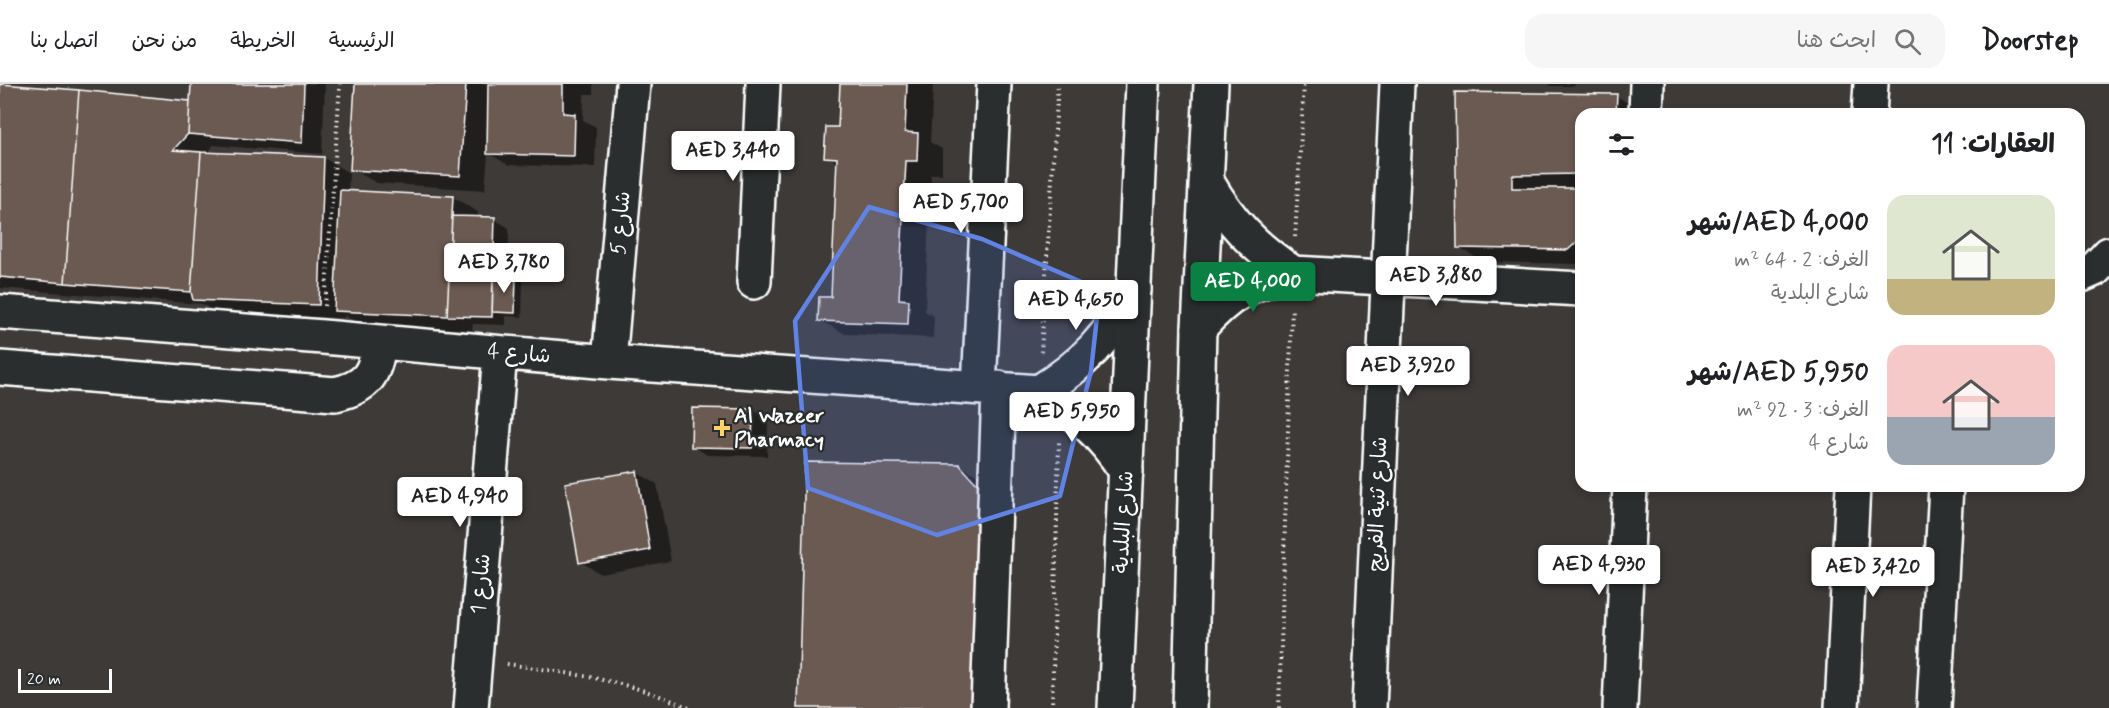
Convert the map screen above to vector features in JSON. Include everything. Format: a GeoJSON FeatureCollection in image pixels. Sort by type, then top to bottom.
{"type":"FeatureCollection","features":[{"type":"Feature","properties":{"kind":"street","name":"شارع 5"},"geometry":{"type":"LineString","coordinates":[[609,362],[633,84]]}},
{"type":"Feature","properties":{"kind":"street"},"geometry":{"type":"LineString","coordinates":[[754,282],[763,84]]}},
{"type":"Feature","properties":{"kind":"street"},"geometry":{"type":"LineString","coordinates":[[988,708],[989,388],[994,84]]}},
{"type":"Feature","properties":{"kind":"street","name":"شارع البلدية"},"geometry":{"type":"LineString","coordinates":[[1115,708],[1143,84]]}},
{"type":"Feature","properties":{"kind":"street"},"geometry":{"type":"LineString","coordinates":[[1190,708],[1199,328],[1211,84]]}},
{"type":"Feature","properties":{"kind":"street","name":"شارع ثنية الفريج"},"geometry":{"type":"LineString","coordinates":[[1369,708],[1397,84]]}},
{"type":"Feature","properties":{"kind":"street"},"geometry":{"type":"LineString","coordinates":[[1646,108],[1647,84]]}},
{"type":"Feature","properties":{"kind":"street"},"geometry":{"type":"LineString","coordinates":[[1869,108],[1871,84]]}},
{"type":"Feature","properties":{"kind":"street"},"geometry":{"type":"LineString","coordinates":[[1207,182],[1223,209],[1243,234],[1266,256],[1293,273]]}},
{"type":"Feature","properties":{"kind":"street"},"geometry":{"type":"LineString","coordinates":[[2085,273],[2095,269],[2109,254]]}},
{"type":"Feature","properties":{"kind":"street"},"geometry":{"type":"LineString","coordinates":[[1199,328],[1217,307],[1240,291],[1266,279],[1293,273],[1575,289]]}},
{"type":"Feature","properties":{"kind":"street"},"geometry":{"type":"LineString","coordinates":[[1049,397],[1063,377],[1098,345],[1121,315],[1134,291]]}},
{"type":"Feature","properties":{"kind":"street","name":"شارع 4"},"geometry":{"type":"LineString","coordinates":[[0,312],[609,362],[989,388],[1049,397],[1080,416],[1097,432],[1113,450],[1126,471]]}},
{"type":"Feature","properties":{"kind":"street"},"geometry":{"type":"LineString","coordinates":[[0,368],[336,394],[355,388],[371,374],[377,364],[379,342]]}},
{"type":"Feature","properties":{"kind":"street","name":"شارع 1"},"geometry":{"type":"LineString","coordinates":[[471,708],[500,353]]}},
{"type":"Feature","properties":{"kind":"street"},"geometry":{"type":"LineString","coordinates":[[1620,708],[1629,492]]}},
{"type":"Feature","properties":{"kind":"street"},"geometry":{"type":"LineString","coordinates":[[1842,708],[1852,492]]}},
{"type":"Feature","properties":{"kind":"street"},"geometry":{"type":"LineString","coordinates":[[1934,708],[1946,492]]}},
{"type":"Feature","properties":{"kind":"path"},"geometry":{"type":"LineString","coordinates":[[323,337],[340,84]]}},
{"type":"Feature","properties":{"kind":"path"},"geometry":{"type":"LineString","coordinates":[[1052,708],[1049,397],[1058,84]]}},
{"type":"Feature","properties":{"kind":"path"},"geometry":{"type":"LineString","coordinates":[[1279,708],[1293,273],[1304,84]]}},
{"type":"Feature","properties":{"kind":"path"},"geometry":{"type":"LineString","coordinates":[[475,660],[606,679],[648,691],[689,708]]}},
{"type":"Feature","properties":{"kind":"highlighted area"},"geometry":{"type":"Polygon","coordinates":[[[869,207],[982,239],[1100,290],[1091,371],[1060,496],[937,535],[808,488],[795,321],[869,207]]]}},
{"type":"Feature","properties":{"kind":"building"},"geometry":{"type":"Polygon","coordinates":[[[0,84],[79,90],[65,283],[0,277],[0,84]]]}},
{"type":"Feature","properties":{"kind":"building"},"geometry":{"type":"Polygon","coordinates":[[[191,84],[304,84],[302,143],[188,134],[191,84]]]}},
{"type":"Feature","properties":{"kind":"building"},"geometry":{"type":"Polygon","coordinates":[[[355,84],[466,84],[460,176],[350,170],[355,84]]]}},
{"type":"Feature","properties":{"kind":"building"},"geometry":{"type":"Polygon","coordinates":[[[488,84],[563,84],[563,113],[575,114],[574,156],[487,154],[488,84]]]}},
{"type":"Feature","properties":{"kind":"building"},"geometry":{"type":"Polygon","coordinates":[[[840,84],[907,84],[905,132],[918,133],[917,161],[906,161],[899,299],[909,300],[908,324],[818,321],[819,297],[831,297],[837,158],[824,157],[826,127],[838,127],[840,84]]]}},
{"type":"Feature","properties":{"kind":"building"},"geometry":{"type":"Polygon","coordinates":[[[79,90],[190,101],[188,134],[173,150],[201,152],[191,292],[65,283],[79,90]]]}},
{"type":"Feature","properties":{"kind":"building"},"geometry":{"type":"Polygon","coordinates":[[[1455,92],[1617,94],[1616,108],[1575,108],[1575,174],[1512,175],[1512,188],[1575,188],[1575,244],[1568,250],[1457,248],[1455,92]]]}},
{"type":"Feature","properties":{"kind":"building"},"geometry":{"type":"Polygon","coordinates":[[[201,152],[324,157],[319,305],[193,300],[191,292],[201,152]]]}},
{"type":"Feature","properties":{"kind":"building"},"geometry":{"type":"Polygon","coordinates":[[[340,190],[453,196],[447,316],[334,311],[340,190]]]}},
{"type":"Feature","properties":{"kind":"building"},"geometry":{"type":"Polygon","coordinates":[[[452,216],[495,217],[492,317],[447,316],[452,216]]]}},
{"type":"Feature","properties":{"kind":"building"},"geometry":{"type":"Polygon","coordinates":[[[493,275],[516,275],[515,313],[492,312],[493,275]]]}},
{"type":"Feature","properties":{"kind":"building","name":"Al Wazeer Pharmacy"},"geometry":{"type":"Polygon","coordinates":[[[692,408],[753,409],[752,448],[691,447],[692,408]]]}},
{"type":"Feature","properties":{"kind":"building"},"geometry":{"type":"Polygon","coordinates":[[[805,462],[959,464],[987,495],[982,708],[798,708],[805,462]]]}},
{"type":"Feature","properties":{"kind":"building"},"geometry":{"type":"Polygon","coordinates":[[[637,471],[650,550],[579,563],[565,483],[637,471]]]}},
{"type":"Feature","properties":{"kind":"place","name":"Al Wazeer Pharmacy"},"geometry":{"type":"Point","coordinates":[722,428]}}]}
